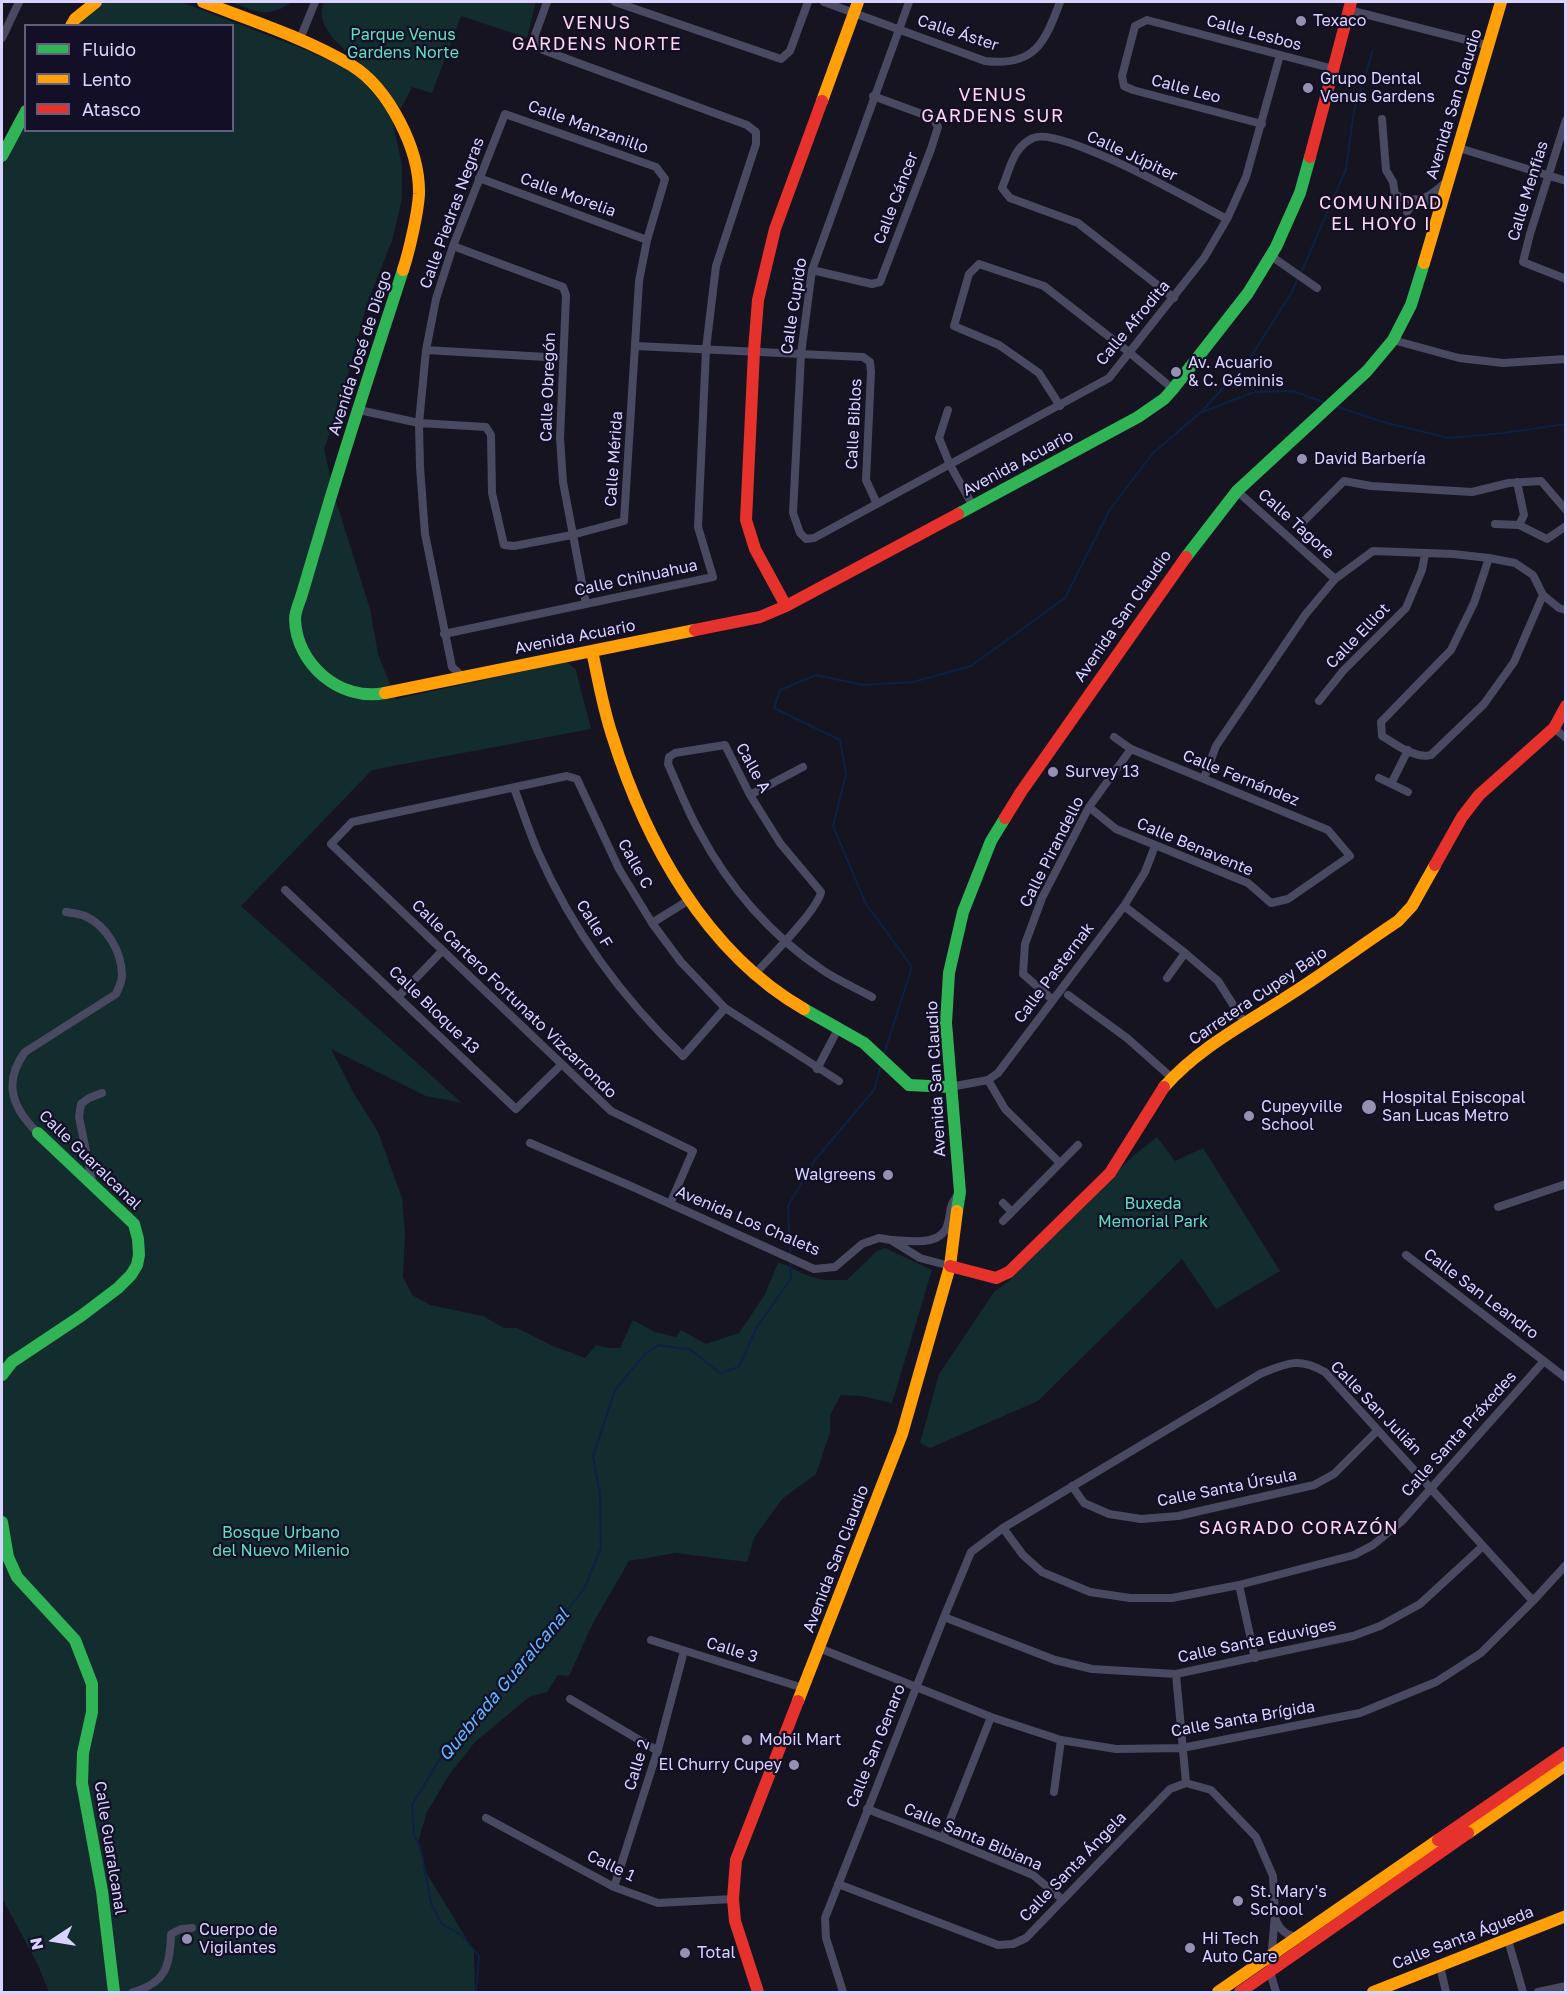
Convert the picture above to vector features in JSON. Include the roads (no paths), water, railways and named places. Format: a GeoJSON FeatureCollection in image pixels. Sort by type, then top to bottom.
{"type":"FeatureCollection","features":[{"type":"Feature","properties":{"kind":"street"},"geometry":{"type":"LineString","coordinates":[[2,38],[19,2]]}},
{"type":"Feature","properties":{"kind":"street"},"geometry":{"type":"LineString","coordinates":[[72,24],[96,2]]}},
{"type":"Feature","properties":{"kind":"street","name":"Avenida José de Diego"},"geometry":{"type":"LineString","coordinates":[[203,2],[300,39],[353,66],[384,95],[397,113],[416,161],[419,194],[407,259],[334,485],[295,616],[299,640],[311,664],[321,675],[348,691],[373,695],[462,676]]}},
{"type":"Feature","properties":{"kind":"street"},"geometry":{"type":"LineString","coordinates":[[300,39],[315,2]]}},
{"type":"Feature","properties":{"kind":"street"},"geometry":{"type":"LineString","coordinates":[[546,2],[535,35],[536,44],[543,50],[747,125],[756,132],[756,144],[716,266],[706,349]]}},
{"type":"Feature","properties":{"kind":"street"},"geometry":{"type":"LineString","coordinates":[[615,2],[781,59],[790,51],[808,2]]}},
{"type":"Feature","properties":{"kind":"street","name":"Calle Áster"},"geometry":{"type":"LineString","coordinates":[[824,2],[856,7],[898,29],[985,60],[1000,62],[1021,58],[1039,46],[1048,34],[1060,2]]}},
{"type":"Feature","properties":{"kind":"street","name":"Calle Cupido"},"geometry":{"type":"LineString","coordinates":[[821,534],[806,539],[800,533],[793,513],[801,354],[812,270],[873,96],[909,2]]}},
{"type":"Feature","properties":{"kind":"street","name":"Avenida San Claudio"},"geometry":{"type":"LineString","coordinates":[[758,1992],[737,1929],[733,1899],[736,1860],[902,1434],[950,1266],[960,1192],[946,1023],[949,973],[963,912],[991,841],[1021,792],[1194,544],[1237,491],[1367,371],[1393,340],[1411,305],[1490,46],[1501,2]]}},
{"type":"Feature","properties":{"kind":"street"},"geometry":{"type":"LineString","coordinates":[[1350,6],[1490,46]]}},
{"type":"Feature","properties":{"kind":"street","name":"Avenida Acuario"},"geometry":{"type":"LineString","coordinates":[[462,676],[760,617],[786,606],[1138,417],[1164,399],[1248,293],[1271,256],[1300,193],[1350,6]]}},
{"type":"Feature","properties":{"kind":"street"},"geometry":{"type":"LineString","coordinates":[[786,606],[755,549],[746,520],[758,300],[775,229],[856,7]]}},
{"type":"Feature","properties":{"kind":"street","name":"Calle Lesbos"},"geometry":{"type":"LineString","coordinates":[[1125,64],[1135,26],[1146,20],[1334,69]]}},
{"type":"Feature","properties":{"kind":"street","name":"Calle Afrodita"},"geometry":{"type":"LineString","coordinates":[[821,534],[1109,378],[1204,258],[1227,219],[1246,177],[1280,55]]}},
{"type":"Feature","properties":{"kind":"street","name":"Calle Leo"},"geometry":{"type":"LineString","coordinates":[[1125,64],[1122,76],[1124,86],[1133,90],[1262,124]]}},
{"type":"Feature","properties":{"kind":"street","name":"Calle Cáncer"},"geometry":{"type":"LineString","coordinates":[[812,270],[872,284],[880,282],[931,149],[938,127],[933,118],[873,96]]}},
{"type":"Feature","properties":{"kind":"street"},"geometry":{"type":"LineString","coordinates":[[3,148],[24,114]]}},
{"type":"Feature","properties":{"kind":"street","name":"Calle Piedras Negras"},"geometry":{"type":"LineString","coordinates":[[462,676],[452,667],[425,534],[419,423],[426,350],[436,299],[453,246],[505,114]]}},
{"type":"Feature","properties":{"kind":"street","name":"Calle Manzanillo"},"geometry":{"type":"LineString","coordinates":[[505,114],[656,167],[665,179],[647,240],[639,281],[636,346]]}},
{"type":"Feature","properties":{"kind":"street"},"geometry":{"type":"LineString","coordinates":[[1382,119],[1386,170],[1393,182],[1395,195],[1405,200],[1429,198],[1449,180]]}},
{"type":"Feature","properties":{"kind":"street","name":"Calle Menfias"},"geometry":{"type":"LineString","coordinates":[[1566,120],[1530,234],[1524,262],[1566,279]]}},
{"type":"Feature","properties":{"kind":"street","name":"Calle Júpiter"},"geometry":{"type":"LineString","coordinates":[[1174,298],[1078,223],[1010,198],[1002,188],[1019,147],[1035,137],[1049,136],[1113,160],[1227,219]]}},
{"type":"Feature","properties":{"kind":"street"},"geometry":{"type":"LineString","coordinates":[[1459,148],[1566,181]]}},
{"type":"Feature","properties":{"kind":"street","name":"Calle Morelia"},"geometry":{"type":"LineString","coordinates":[[479,178],[647,240]]}},
{"type":"Feature","properties":{"kind":"street"},"geometry":{"type":"LineString","coordinates":[[1407,212],[1413,203],[1429,203],[1440,211]]}},
{"type":"Feature","properties":{"kind":"street","name":"Calle Obregón"},"geometry":{"type":"LineString","coordinates":[[453,246],[563,287],[566,295],[560,438],[562,482],[586,604]]}},
{"type":"Feature","properties":{"kind":"street"},"geometry":{"type":"LineString","coordinates":[[1271,256],[1317,288]]}},
{"type":"Feature","properties":{"kind":"street"},"geometry":{"type":"LineString","coordinates":[[1060,406],[1039,373],[999,345],[954,326],[969,274],[979,264],[1044,286],[1173,390]]}},
{"type":"Feature","properties":{"kind":"street"},"geometry":{"type":"LineString","coordinates":[[1393,340],[1459,358],[1503,363],[1566,359]]}},
{"type":"Feature","properties":{"kind":"street","name":"Calle Biblos"},"geometry":{"type":"LineString","coordinates":[[636,346],[863,357],[870,362],[871,372],[866,480],[877,504]]}},
{"type":"Feature","properties":{"kind":"street","name":"Calle Mérida"},"geometry":{"type":"LineString","coordinates":[[572,535],[624,521],[636,346]]}},
{"type":"Feature","properties":{"kind":"street","name":"Calle Chihuahua"},"geometry":{"type":"LineString","coordinates":[[444,634],[713,577],[698,527],[706,349]]}},
{"type":"Feature","properties":{"kind":"street"},"geometry":{"type":"LineString","coordinates":[[426,350],[563,358]]}},
{"type":"Feature","properties":{"kind":"street"},"geometry":{"type":"LineString","coordinates":[[359,410],[419,423],[486,427],[491,435],[492,492],[504,545],[514,546],[572,535]]}},
{"type":"Feature","properties":{"kind":"street"},"geometry":{"type":"LineString","coordinates":[[948,410],[939,438],[950,465],[973,506]]}},
{"type":"Feature","properties":{"kind":"street"},"geometry":{"type":"LineString","coordinates":[[1300,525],[1344,481],[1371,486],[1472,492],[1517,482],[1541,481],[1566,510]]}},
{"type":"Feature","properties":{"kind":"street"},"geometry":{"type":"LineString","coordinates":[[1517,482],[1524,515],[1519,525]]}},
{"type":"Feature","properties":{"kind":"street","name":"Calle Tagore"},"geometry":{"type":"LineString","coordinates":[[1237,491],[1335,579]]}},
{"type":"Feature","properties":{"kind":"street"},"geometry":{"type":"LineString","coordinates":[[1495,524],[1519,525],[1547,539],[1566,526]]}},
{"type":"Feature","properties":{"kind":"street"},"geometry":{"type":"LineString","coordinates":[[1204,778],[1216,746],[1305,615],[1335,579],[1373,551],[1453,554],[1515,563],[1533,575],[1543,595],[1559,608],[1566,610]]}},
{"type":"Feature","properties":{"kind":"street","name":"Calle Elliot"},"geometry":{"type":"LineString","coordinates":[[1319,701],[1343,671],[1406,608],[1422,570],[1425,554]]}},
{"type":"Feature","properties":{"kind":"street"},"geometry":{"type":"LineString","coordinates":[[1489,558],[1474,603],[1451,650],[1381,722],[1382,736],[1408,750],[1424,756],[1431,755],[1484,704],[1514,662],[1543,595]]}},
{"type":"Feature","properties":{"kind":"street"},"geometry":{"type":"LineString","coordinates":[[592,651],[611,734],[626,778],[658,848],[689,900],[727,946],[755,974],[794,1004],[864,1043],[909,1085],[950,1087],[988,1080],[1005,1109],[1060,1163]]}},
{"type":"Feature","properties":{"kind":"street","name":"Carretera Cupey Bajo"},"geometry":{"type":"LineString","coordinates":[[950,1266],[996,1278],[1009,1272],[1110,1173],[1159,1093],[1172,1078],[1200,1053],[1244,1022],[1290,995],[1398,921],[1412,906],[1462,817],[1479,795],[1554,728],[1566,706]]}},
{"type":"Feature","properties":{"kind":"street"},"geometry":{"type":"LineString","coordinates":[[1554,728],[1566,738]]}},
{"type":"Feature","properties":{"kind":"street","name":"Calle Fernández"},"geometry":{"type":"LineString","coordinates":[[1114,737],[1131,749],[1328,830],[1350,856]]}},
{"type":"Feature","properties":{"kind":"street","name":"Calle A"},"geometry":{"type":"LineString","coordinates":[[755,974],[785,940],[819,900],[821,892],[780,843],[750,795],[725,745],[675,753],[669,758],[668,764],[698,831],[721,868],[753,910],[785,940],[823,970],[872,997]]}},
{"type":"Feature","properties":{"kind":"street","name":"Calle Pirandello"},"geometry":{"type":"LineString","coordinates":[[1053,1000],[1023,974],[1025,944],[1042,898],[1089,807],[1131,749]]}},
{"type":"Feature","properties":{"kind":"street"},"geometry":{"type":"LineString","coordinates":[[1392,783],[1408,750]]}},
{"type":"Feature","properties":{"kind":"street"},"geometry":{"type":"LineString","coordinates":[[750,795],[803,767]]}},
{"type":"Feature","properties":{"kind":"street","name":"Calle C"},"geometry":{"type":"LineString","coordinates":[[377,816],[567,776],[577,779],[619,869],[652,923],[681,962],[725,1008],[839,1082]]}},
{"type":"Feature","properties":{"kind":"street"},"geometry":{"type":"LineString","coordinates":[[1379,778],[1408,792]]}},
{"type":"Feature","properties":{"kind":"street","name":"Calle F"},"geometry":{"type":"LineString","coordinates":[[514,788],[538,852],[565,907],[612,979],[650,1024],[682,1056],[725,1008]]}},
{"type":"Feature","properties":{"kind":"street","name":"Calle Benavente"},"geometry":{"type":"LineString","coordinates":[[1089,807],[1116,829],[1248,883],[1271,903],[1288,899],[1350,856]]}},
{"type":"Feature","properties":{"kind":"street","name":"Calle Cartero Fortunato Vizcarrondo"},"geometry":{"type":"LineString","coordinates":[[377,816],[352,822],[331,844],[611,1112],[693,1151],[670,1204]]}},
{"type":"Feature","properties":{"kind":"street","name":"Calle Pasternak"},"geometry":{"type":"LineString","coordinates":[[988,1080],[998,1072],[1124,906],[1145,872],[1155,846]]}},
{"type":"Feature","properties":{"kind":"street","name":"Calle Bloque 13"},"geometry":{"type":"LineString","coordinates":[[285,890],[516,1109],[561,1065]]}},
{"type":"Feature","properties":{"kind":"street"},"geometry":{"type":"LineString","coordinates":[[652,923],[689,900]]}},
{"type":"Feature","properties":{"kind":"street"},"geometry":{"type":"LineString","coordinates":[[1124,906],[1218,981],[1244,1022]]}},
{"type":"Feature","properties":{"kind":"street","name":"Calle Guaralcanal"},"geometry":{"type":"LineString","coordinates":[[2,1376],[12,1362],[110,1295],[131,1276],[137,1265],[139,1237],[134,1224],[23,1118],[11,1089],[15,1064],[25,1052],[116,994],[122,977],[118,954],[110,938],[100,926],[86,916],[66,912]]}},
{"type":"Feature","properties":{"kind":"street"},"geometry":{"type":"LineString","coordinates":[[398,997],[442,951]]}},
{"type":"Feature","properties":{"kind":"street"},"geometry":{"type":"LineString","coordinates":[[1167,978],[1185,953]]}},
{"type":"Feature","properties":{"kind":"street"},"geometry":{"type":"LineString","coordinates":[[1068,995],[1127,1038],[1172,1078]]}},
{"type":"Feature","properties":{"kind":"street"},"geometry":{"type":"LineString","coordinates":[[817,1069],[838,1029]]}},
{"type":"Feature","properties":{"kind":"street"},"geometry":{"type":"LineString","coordinates":[[93,1185],[79,1117],[81,1104],[89,1098],[102,1094]]}},
{"type":"Feature","properties":{"kind":"street","name":"Avenida Los Chalets"},"geometry":{"type":"LineString","coordinates":[[530,1143],[814,1269],[835,1267],[862,1244],[879,1238],[913,1242],[941,1236],[948,1224],[949,1206],[960,1192]]}},
{"type":"Feature","properties":{"kind":"street"},"geometry":{"type":"LineString","coordinates":[[1003,1221],[1078,1145]]}},
{"type":"Feature","properties":{"kind":"street"},"geometry":{"type":"LineString","coordinates":[[1498,1207],[1566,1184]]}},
{"type":"Feature","properties":{"kind":"street"},"geometry":{"type":"LineString","coordinates":[[1003,1203],[1012,1212]]}},
{"type":"Feature","properties":{"kind":"street"},"geometry":{"type":"LineString","coordinates":[[891,1240],[920,1258],[950,1266]]}},
{"type":"Feature","properties":{"kind":"street","name":"Calle San Leandro"},"geometry":{"type":"LineString","coordinates":[[1406,1256],[1566,1378]]}},
{"type":"Feature","properties":{"kind":"street","name":"Calle Santa Práxedes"},"geometry":{"type":"LineString","coordinates":[[1003,1527],[1023,1555],[1042,1572],[1090,1592],[1130,1598],[1172,1598],[1239,1585],[1354,1555],[1373,1545],[1402,1521],[1544,1361]]}},
{"type":"Feature","properties":{"kind":"street","name":"Calle San Julián"},"geometry":{"type":"LineString","coordinates":[[1003,1527],[1260,1374],[1288,1362],[1309,1363],[1325,1372],[1533,1601]]}},
{"type":"Feature","properties":{"kind":"street","name":"Calle Santa Úrsula"},"geometry":{"type":"LineString","coordinates":[[1072,1486],[1084,1503],[1109,1514],[1141,1519],[1178,1516],[1314,1485],[1334,1474],[1378,1430]]}},
{"type":"Feature","properties":{"kind":"street","name":"Calle Guaralcanal"},"geometry":{"type":"LineString","coordinates":[[2,1522],[8,1557],[17,1577],[75,1640],[92,1684],[92,1712],[84,1753],[82,1783],[102,1891],[114,1992]]}},
{"type":"Feature","properties":{"kind":"street","name":"Calle San Genaro"},"geometry":{"type":"LineString","coordinates":[[843,1992],[826,1938],[825,1918],[971,1552],[1003,1527]]}},
{"type":"Feature","properties":{"kind":"street","name":"Calle Santa Eduviges"},"geometry":{"type":"LineString","coordinates":[[944,1617],[1054,1660],[1092,1669],[1176,1674],[1353,1636],[1380,1626],[1420,1604],[1484,1546]]}},
{"type":"Feature","properties":{"kind":"street","name":"Calle Santa Brígida"},"geometry":{"type":"LineString","coordinates":[[819,1648],[991,1717],[1061,1740],[1116,1749],[1182,1748],[1360,1713],[1436,1682],[1481,1653],[1566,1564]]}},
{"type":"Feature","properties":{"kind":"street"},"geometry":{"type":"LineString","coordinates":[[1239,1585],[1256,1658]]}},
{"type":"Feature","properties":{"kind":"street","name":"Calle 3"},"geometry":{"type":"LineString","coordinates":[[651,1640],[803,1688]]}},
{"type":"Feature","properties":{"kind":"street","name":"Calle 2"},"geometry":{"type":"LineString","coordinates":[[614,1887],[658,1751],[684,1651]]}},
{"type":"Feature","properties":{"kind":"street"},"geometry":{"type":"LineString","coordinates":[[1176,1674],[1186,1783],[1211,1790],[1256,1837],[1273,1876],[1275,1917],[1270,1972],[1276,1992]]}},
{"type":"Feature","properties":{"kind":"street"},"geometry":{"type":"LineString","coordinates":[[570,1699],[658,1751]]}},
{"type":"Feature","properties":{"kind":"street"},"geometry":{"type":"LineString","coordinates":[[943,1838],[991,1717]]}},
{"type":"Feature","properties":{"kind":"street"},"geometry":{"type":"LineString","coordinates":[[1054,1792],[1061,1740]]}},
{"type":"Feature","properties":{"kind":"street"},"geometry":{"type":"LineString","coordinates":[[1218,1992],[1566,1752]]}},
{"type":"Feature","properties":{"kind":"street"},"geometry":{"type":"LineString","coordinates":[[1239,1992],[1566,1765]]}},
{"type":"Feature","properties":{"kind":"street","name":"Calle Santa Ángela"},"geometry":{"type":"LineString","coordinates":[[838,1884],[998,1946],[1013,1944],[1026,1938],[1170,1789],[1186,1783]]}},
{"type":"Feature","properties":{"kind":"street","name":"Calle Santa Bibiana"},"geometry":{"type":"LineString","coordinates":[[867,1809],[1034,1875],[1063,1900]]}},
{"type":"Feature","properties":{"kind":"street","name":"Calle 1"},"geometry":{"type":"LineString","coordinates":[[486,1818],[614,1887],[658,1903],[733,1899]]}},
{"type":"Feature","properties":{"kind":"street","name":"Calle Santa Águeda"},"geometry":{"type":"LineString","coordinates":[[1373,1992],[1566,1916]]}},
{"type":"Feature","properties":{"kind":"street"},"geometry":{"type":"LineString","coordinates":[[1275,1917],[1280,1929],[1298,1938]]}},
{"type":"Feature","properties":{"kind":"street"},"geometry":{"type":"LineString","coordinates":[[133,1992],[147,1989],[166,1971],[171,1955],[171,1934],[180,1929],[192,1928]]}},
{"type":"Feature","properties":{"kind":"street"},"geometry":{"type":"LineString","coordinates":[[1508,1940],[1523,1992]]}},
{"type":"Feature","properties":{"kind":"street"},"geometry":{"type":"LineString","coordinates":[[1440,1966],[1446,1992]]}},
{"type":"Feature","properties":{"kind":"street"},"geometry":{"type":"LineString","coordinates":[[1538,1992],[1566,1986]]}},
{"type":"Feature","properties":{"kind":"waterway"},"geometry":{"type":"LineString","coordinates":[[1301,273],[1346,169],[1354,111],[1373,50]]}},
{"type":"Feature","properties":{"kind":"waterway"},"geometry":{"type":"LineString","coordinates":[[1202,411],[1248,361],[1292,292],[1298,278]]}},
{"type":"Feature","properties":{"kind":"waterway","name":"Quebrada Guaralcanal"},"geometry":{"type":"LineString","coordinates":[[884,1054],[912,967],[866,904],[833,826],[846,774],[840,740],[774,708],[780,690],[816,675],[863,685],[913,682],[971,666],[1065,598],[1109,511],[1153,453],[1200,413],[1254,392],[1293,391],[1326,403]]}},
{"type":"Feature","properties":{"kind":"waterway","name":"Quebrada Guaralcanal"},"geometry":{"type":"LineString","coordinates":[[1335,406],[1383,422],[1449,438],[1566,424]]}},
{"type":"Feature","properties":{"kind":"waterway","name":"Quebrada Guaralcanal"},"geometry":{"type":"LineString","coordinates":[[790,1255],[788,1206],[815,1160],[874,1090],[881,1065]]}},
{"type":"Feature","properties":{"kind":"waterway","name":"Quebrada Guaralcanal"},"geometry":{"type":"LineString","coordinates":[[476,1992],[479,1956],[463,1936],[442,1924],[431,1903],[421,1850],[414,1835],[412,1805],[444,1752],[464,1738],[482,1712],[512,1680],[584,1589],[601,1548],[600,1494],[593,1457],[615,1390],[645,1354],[659,1345],[691,1350],[720,1373],[739,1367],[757,1327],[791,1278],[790,1261]]}},
{"type":"Feature","properties":{"kind":"place","name":"Texaco"},"geometry":{"type":"Point","coordinates":[1301,21]}},
{"type":"Feature","properties":{"kind":"place","name":"Grupo Dental Venus Gardens"},"geometry":{"type":"Point","coordinates":[1308,88]}},
{"type":"Feature","properties":{"kind":"place","name":"Av. Acuario & C. Géminis"},"geometry":{"type":"Point","coordinates":[1176,372]}},
{"type":"Feature","properties":{"kind":"place","name":"David Barbería"},"geometry":{"type":"Point","coordinates":[1302,459]}},
{"type":"Feature","properties":{"kind":"place","name":"Survey 13"},"geometry":{"type":"Point","coordinates":[1053,772]}},
{"type":"Feature","properties":{"kind":"place","name":"Hospital Episcopal San Lucas Metro"},"geometry":{"type":"Point","coordinates":[1369,1107]}},
{"type":"Feature","properties":{"kind":"place","name":"Cupeyville School"},"geometry":{"type":"Point","coordinates":[1249,1116]}},
{"type":"Feature","properties":{"kind":"place","name":"Walgreens"},"geometry":{"type":"Point","coordinates":[888,1175]}},
{"type":"Feature","properties":{"kind":"place","name":"Mobil Mart"},"geometry":{"type":"Point","coordinates":[747,1740]}},
{"type":"Feature","properties":{"kind":"place","name":"El Churry Cupey"},"geometry":{"type":"Point","coordinates":[794,1765]}},
{"type":"Feature","properties":{"kind":"place","name":"St. Mary's School"},"geometry":{"type":"Point","coordinates":[1238,1901]}},
{"type":"Feature","properties":{"kind":"place","name":"Cuerpo de Vigilantes"},"geometry":{"type":"Point","coordinates":[187,1939]}},
{"type":"Feature","properties":{"kind":"place","name":"Hi Tech Auto Care"},"geometry":{"type":"Point","coordinates":[1190,1948]}},
{"type":"Feature","properties":{"kind":"place","name":"Total"},"geometry":{"type":"Point","coordinates":[685,1953]}},
{"type":"Feature","properties":{"kind":"district","name":"VENUS GARDENS NORTE"},"geometry":{"type":"Point","coordinates":[597,33]}},
{"type":"Feature","properties":{"kind":"district","name":"VENUS GARDENS SUR"},"geometry":{"type":"Point","coordinates":[993,106]}},
{"type":"Feature","properties":{"kind":"district","name":"COMUNIDAD EL HOYO I"},"geometry":{"type":"Point","coordinates":[1381,213]}},
{"type":"Feature","properties":{"kind":"district","name":"SAGRADO CORAZÓN"},"geometry":{"type":"Point","coordinates":[1299,1528]}},
{"type":"Feature","properties":{"kind":"park label","name":"Parque Venus Gardens Norte"},"geometry":{"type":"Point","coordinates":[403,44]}},
{"type":"Feature","properties":{"kind":"park label","name":"Buxeda Memorial Park"},"geometry":{"type":"Point","coordinates":[1153,1213]}},
{"type":"Feature","properties":{"kind":"park label","name":"Bosque Urbano del Nuevo Milenio"},"geometry":{"type":"Point","coordinates":[281,1542]}}]}
